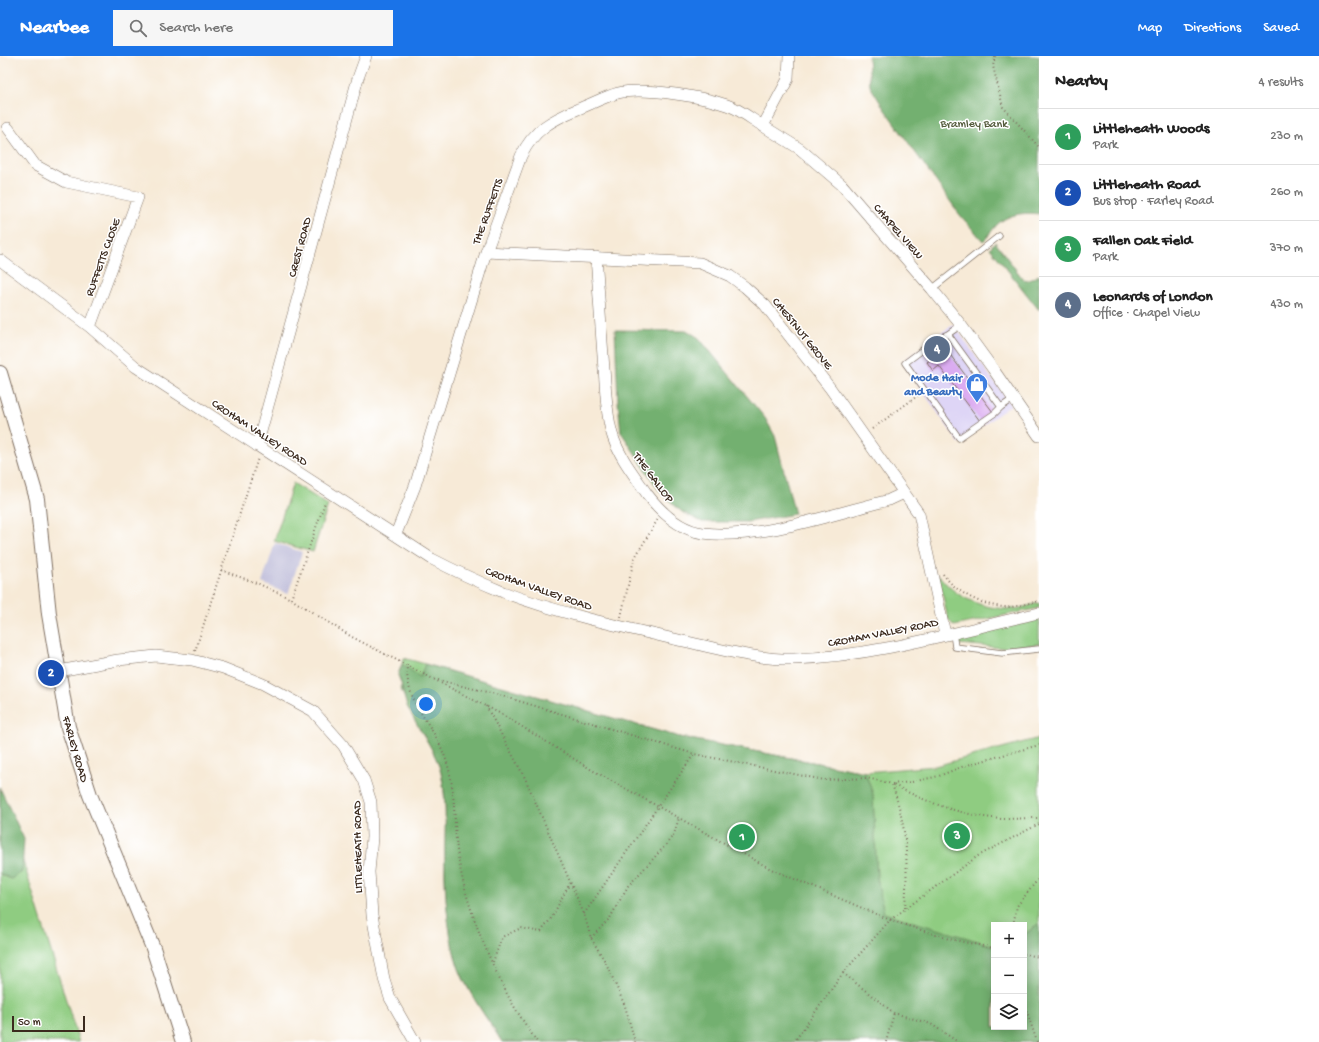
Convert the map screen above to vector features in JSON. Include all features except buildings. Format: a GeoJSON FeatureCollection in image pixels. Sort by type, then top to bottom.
{"type":"FeatureCollection","features":[{"type":"Feature","properties":{"kind":"street","name":"CREST ROAD"},"geometry":{"type":"LineString","coordinates":[[258,451],[358,78],[366,56]]}},
{"type":"Feature","properties":{"kind":"street"},"geometry":{"type":"LineString","coordinates":[[763,126],[788,79],[789,56]]}},
{"type":"Feature","properties":{"kind":"street","name":"THE RUFFETTS"},"geometry":{"type":"LineString","coordinates":[[396,534],[415,486],[486,252],[527,143],[536,133],[563,115],[618,93],[641,92],[687,96],[709,100],[732,107],[763,126]]}},
{"type":"Feature","properties":{"kind":"street","name":"CHAPEL VIEW"},"geometry":{"type":"LineString","coordinates":[[763,126],[800,149],[842,185],[932,289],[1039,436]]}},
{"type":"Feature","properties":{"kind":"street","name":"RUFFETTS CLOSE"},"geometry":{"type":"LineString","coordinates":[[8,128],[35,165],[66,182],[138,197],[90,327]]}},
{"type":"Feature","properties":{"kind":"street","name":"CHESTNUT GROVE"},"geometry":{"type":"LineString","coordinates":[[486,252],[700,263],[730,276],[746,287],[765,306],[830,388],[919,514],[949,633]]}},
{"type":"Feature","properties":{"kind":"street","name":"THE GALLOP"},"geometry":{"type":"LineString","coordinates":[[596,257],[607,406],[612,436],[634,475],[662,511],[688,529],[702,533],[733,534],[782,527],[889,500],[904,493]]}},
{"type":"Feature","properties":{"kind":"street","name":"CROHAM VALLEY ROAD"},"geometry":{"type":"LineString","coordinates":[[0,260],[90,327],[136,367],[258,451],[329,492],[396,534],[432,559],[498,590],[556,609],[619,626],[755,656],[792,659],[864,652],[1039,613]]}},
{"type":"Feature","properties":{"kind":"street","name":"FARLEY ROAD"},"geometry":{"type":"LineString","coordinates":[[0,373],[37,499],[49,614],[68,727],[90,795],[153,948],[183,1042]]}},
{"type":"Feature","properties":{"kind":"street","name":"LITTLEHEATH ROAD"},"geometry":{"type":"LineString","coordinates":[[59,671],[118,660],[156,656],[192,660],[223,668],[263,684],[313,711],[343,744],[364,780],[372,802],[372,837],[369,872],[372,915],[384,980],[390,998],[415,1042]]}},
{"type":"Feature","properties":{"kind":"lane"},"geometry":{"type":"LineString","coordinates":[[932,289],[999,236]]}},
{"type":"Feature","properties":{"kind":"lane"},"geometry":{"type":"LineString","coordinates":[[960,326],[937,339],[905,363],[959,438],[1013,399]]}},
{"type":"Feature","properties":{"kind":"lane"},"geometry":{"type":"LineString","coordinates":[[948,334],[1001,407]]}},
{"type":"Feature","properties":{"kind":"lane"},"geometry":{"type":"LineString","coordinates":[[949,633],[955,647],[1002,653],[1039,649]]}},
{"type":"Feature","properties":{"kind":"path"},"geometry":{"type":"LineString","coordinates":[[995,56],[993,66],[1003,107],[1039,147]]}},
{"type":"Feature","properties":{"kind":"path"},"geometry":{"type":"LineString","coordinates":[[863,436],[925,390]]}},
{"type":"Feature","properties":{"kind":"path"},"geometry":{"type":"LineString","coordinates":[[192,660],[258,451]]}},
{"type":"Feature","properties":{"kind":"path"},"geometry":{"type":"LineString","coordinates":[[291,599],[329,492]]}},
{"type":"Feature","properties":{"kind":"path"},"geometry":{"type":"LineString","coordinates":[[619,626],[634,559],[662,511]]}},
{"type":"Feature","properties":{"kind":"path"},"geometry":{"type":"LineString","coordinates":[[932,569],[938,568],[952,586],[985,603],[1012,607],[1039,601]]}},
{"type":"Feature","properties":{"kind":"path"},"geometry":{"type":"LineString","coordinates":[[221,570],[260,584],[291,599],[352,637],[485,706],[658,807],[736,848],[771,869],[890,920],[949,939],[991,947]]}},
{"type":"Feature","properties":{"kind":"path"},"geometry":{"type":"LineString","coordinates":[[406,664],[406,674],[413,701],[443,751],[449,772],[455,815],[459,862],[475,923],[505,991],[536,1042]]}},
{"type":"Feature","properties":{"kind":"path"},"geometry":{"type":"LineString","coordinates":[[433,679],[499,695],[694,754],[824,780],[867,778],[892,784],[917,797],[960,812],[1002,819],[1039,818]]}},
{"type":"Feature","properties":{"kind":"path"},"geometry":{"type":"LineString","coordinates":[[485,706],[525,778],[584,914],[591,938],[606,963],[625,1006],[635,1042]]}},
{"type":"Feature","properties":{"kind":"path"},"geometry":{"type":"LineString","coordinates":[[892,784],[939,776],[964,766],[1039,745]]}},
{"type":"Feature","properties":{"kind":"path"},"geometry":{"type":"LineString","coordinates":[[584,914],[694,754]]}},
{"type":"Feature","properties":{"kind":"path"},"geometry":{"type":"LineString","coordinates":[[892,784],[900,806],[906,837],[908,863],[905,908]]}},
{"type":"Feature","properties":{"kind":"path"},"geometry":{"type":"LineString","coordinates":[[591,938],[610,918],[628,886],[665,846],[674,834],[679,818]]}},
{"type":"Feature","properties":{"kind":"path"},"geometry":{"type":"LineString","coordinates":[[794,1042],[843,973],[890,920],[978,856],[1039,824]]}},
{"type":"Feature","properties":{"kind":"path"},"geometry":{"type":"LineString","coordinates":[[1013,922],[1017,906],[1039,878]]}},
{"type":"Feature","properties":{"kind":"path"},"geometry":{"type":"LineString","coordinates":[[493,962],[502,937],[521,928],[541,932],[552,917],[570,882]]}},
{"type":"Feature","properties":{"kind":"path"},"geometry":{"type":"LineString","coordinates":[[1027,955],[1039,957]]}},
{"type":"Feature","properties":{"kind":"path"},"geometry":{"type":"LineString","coordinates":[[843,973],[894,1013],[931,1024],[958,1042]]}},
{"type":"Feature","properties":{"kind":"path"},"geometry":{"type":"LineString","coordinates":[[1027,1012],[1037,1042]]}},
{"type":"Feature","properties":{"kind":"path"},"geometry":{"type":"LineString","coordinates":[[886,1042],[894,1013]]}},
{"type":"Feature","properties":{"kind":"shaded area"},"geometry":{"type":"Polygon","coordinates":[[[953,324],[1011,405],[959,443],[902,362],[953,324]]]}},
{"type":"Feature","properties":{"kind":"shaded area"},"geometry":{"type":"Polygon","coordinates":[[[275,543],[302,552],[288,594],[262,583],[275,543]]]}},
{"type":"Feature","properties":{"kind":"green space","name":"Bramley Bank"},"geometry":{"type":"Polygon","coordinates":[[[868,56],[1039,56],[1039,214],[1027,213],[1004,219],[983,241],[960,215],[885,110],[870,86],[868,56]]]}},
{"type":"Feature","properties":{"kind":"green space"},"geometry":{"type":"Polygon","coordinates":[[[995,242],[1023,279],[1027,281],[1039,275],[1039,310],[990,248],[995,242]]]}},
{"type":"Feature","properties":{"kind":"green space"},"geometry":{"type":"Polygon","coordinates":[[[615,330],[688,331],[699,338],[765,418],[775,436],[795,514],[748,522],[702,522],[682,512],[660,492],[621,432],[618,402],[615,330]]]}},
{"type":"Feature","properties":{"kind":"green space"},"geometry":{"type":"Polygon","coordinates":[[[293,483],[328,505],[313,552],[274,541],[293,483]]]}},
{"type":"Feature","properties":{"kind":"green space"},"geometry":{"type":"Polygon","coordinates":[[[938,574],[961,596],[980,604],[990,607],[1011,609],[1039,603],[1039,608],[954,626],[948,619],[938,574]]]}},
{"type":"Feature","properties":{"kind":"green space"},"geometry":{"type":"Polygon","coordinates":[[[1039,619],[1039,644],[1003,648],[959,644],[957,638],[1039,619]]]}},
{"type":"Feature","properties":{"kind":"green space"},"geometry":{"type":"Polygon","coordinates":[[[404,658],[679,737],[865,772],[935,766],[1039,738],[1039,1042],[502,1042],[483,1013],[459,970],[451,935],[446,897],[445,809],[442,778],[435,755],[405,698],[400,687],[402,686],[398,675],[404,658]]]}},
{"type":"Feature","properties":{"kind":"green space"},"geometry":{"type":"Polygon","coordinates":[[[402,664],[420,677],[425,664],[679,737],[865,772],[873,794],[877,877],[884,913],[991,945],[991,1030],[1027,1030],[1027,933],[1039,923],[1039,1042],[502,1042],[464,981],[456,960],[450,936],[446,898],[445,808],[442,776],[436,757],[407,706],[398,675],[402,664]]]}},
{"type":"Feature","properties":{"kind":"green space"},"geometry":{"type":"Polygon","coordinates":[[[0,787],[79,1042],[0,1042],[0,787]]]}},
{"type":"Feature","properties":{"kind":"green space"},"geometry":{"type":"Polygon","coordinates":[[[0,788],[24,839],[22,872],[11,879],[0,874],[0,788]]]}},
{"type":"Feature","properties":{"kind":"place","name":"Leonards of London"},"geometry":{"type":"Point","coordinates":[937,349]}},
{"type":"Feature","properties":{"kind":"place","name":"Mode Hair and Beauty"},"geometry":{"type":"Point","coordinates":[977,404]}},
{"type":"Feature","properties":{"kind":"place","name":"Littleheath Road"},"geometry":{"type":"Point","coordinates":[51,673]}},
{"type":"Feature","properties":{"kind":"place","name":"Fallen Oak Field"},"geometry":{"type":"Point","coordinates":[957,836]}},
{"type":"Feature","properties":{"kind":"place","name":"Littleheath Woods"},"geometry":{"type":"Point","coordinates":[742,837]}}]}
